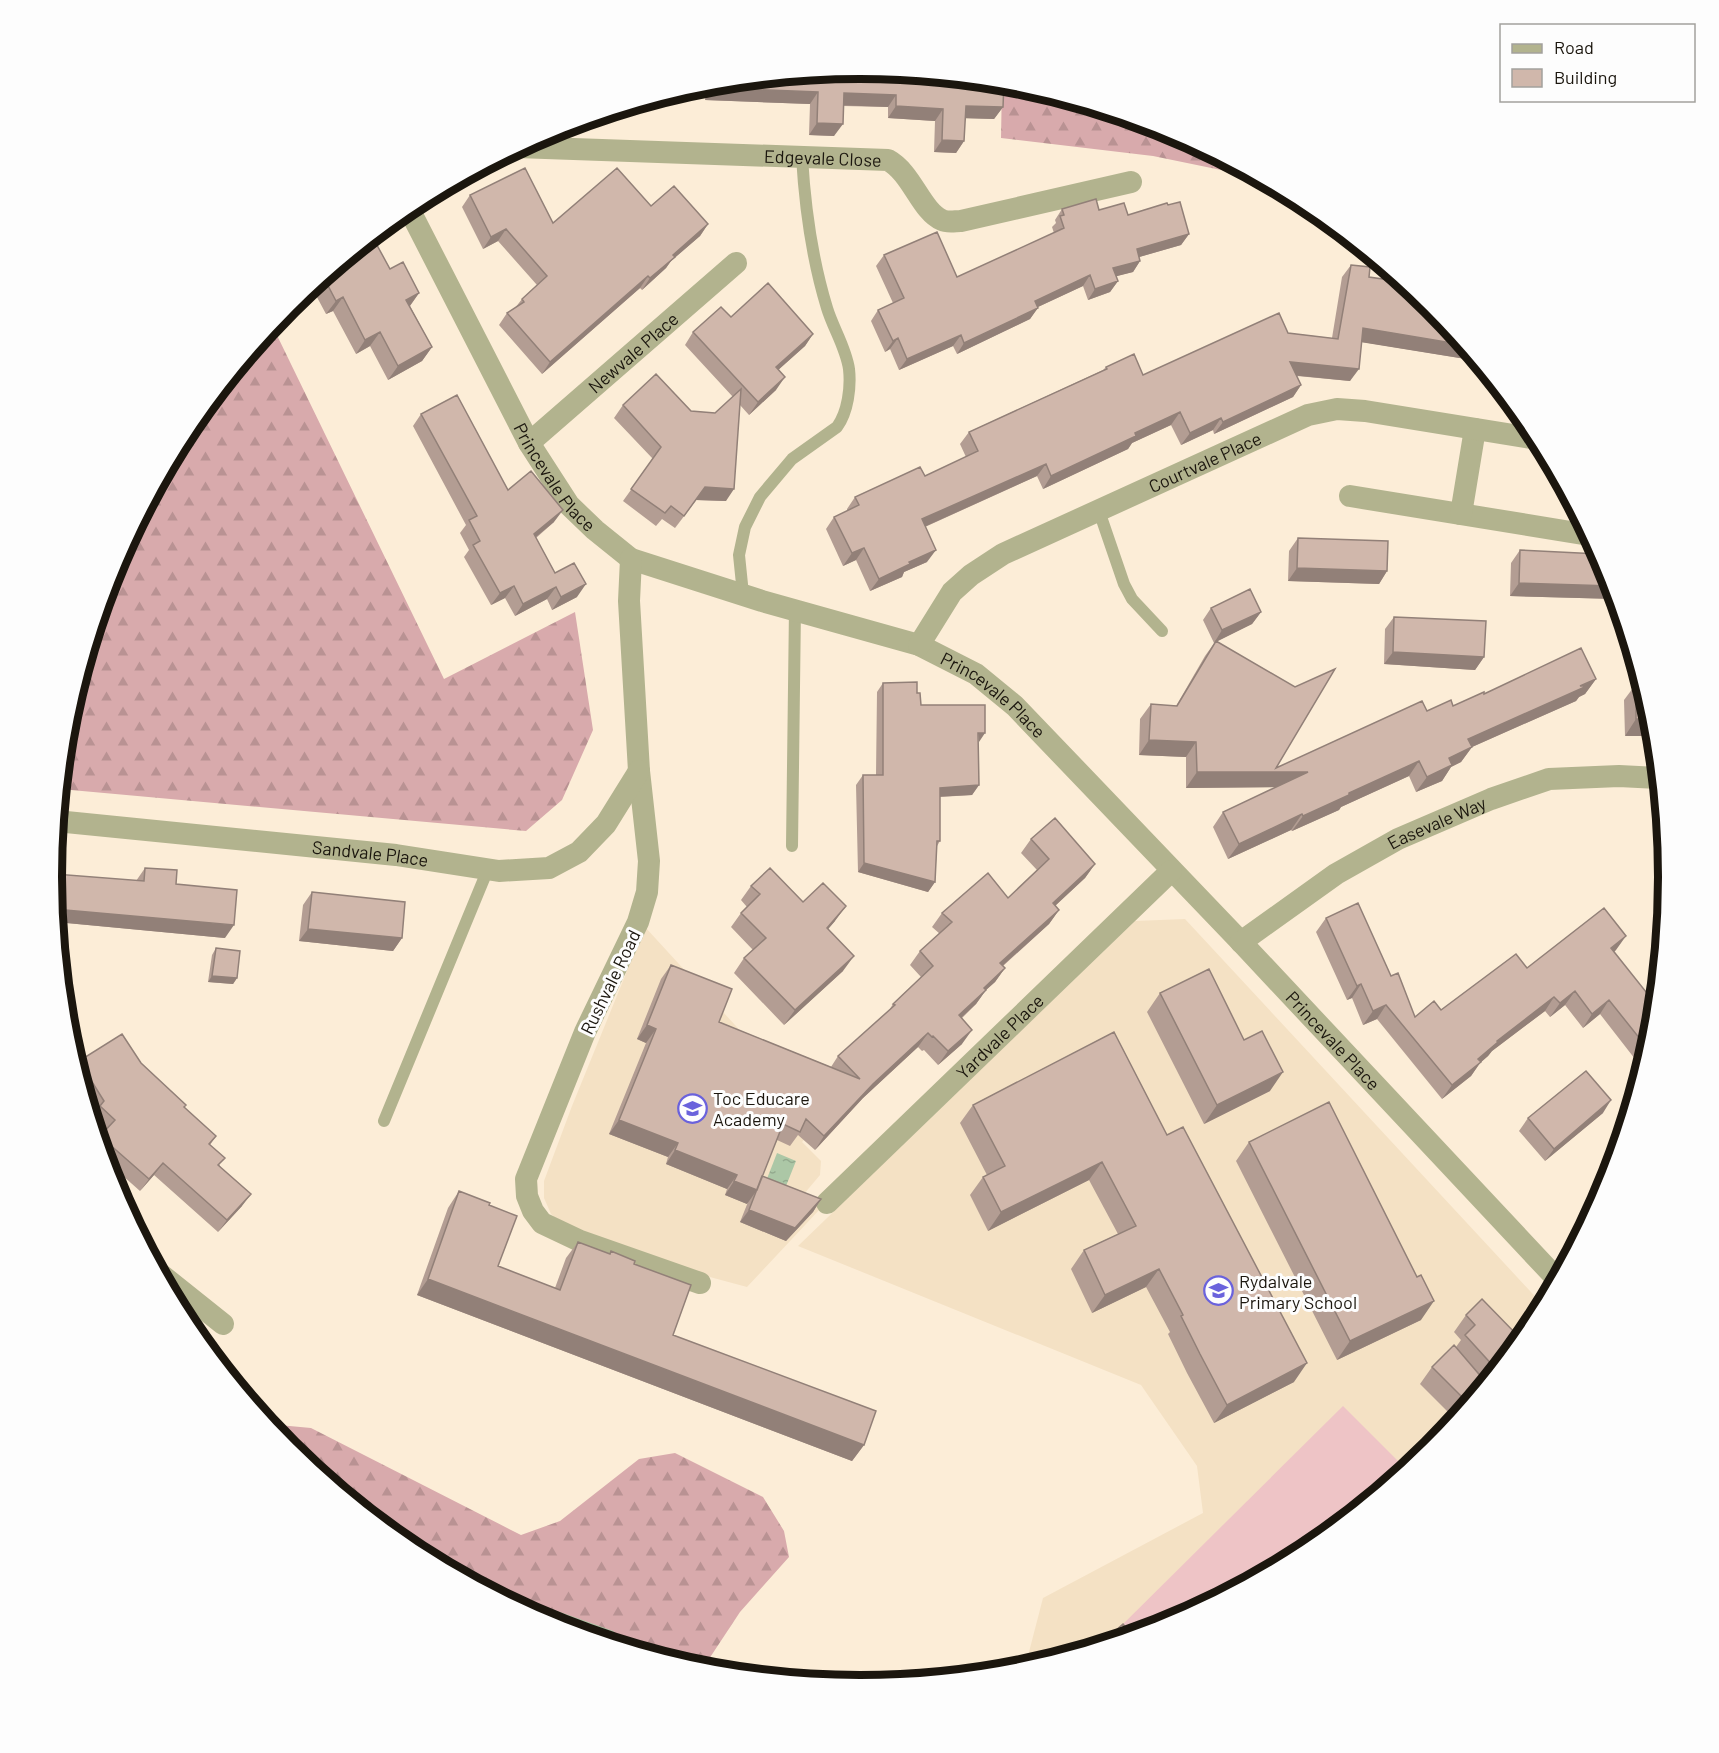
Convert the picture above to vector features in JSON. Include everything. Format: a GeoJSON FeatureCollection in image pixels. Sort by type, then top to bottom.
{"type":"FeatureCollection","features":[{"type":"Feature","properties":{"kind":"street","name":"Edgevale Close"},"geometry":{"type":"LineString","coordinates":[[536,148],[888,160],[901,169],[933,214],[949,222],[1131,182]]}},
{"type":"Feature","properties":{"kind":"street","name":"Princevale Place"},"geometry":{"type":"LineString","coordinates":[[412,216],[529,443],[569,505],[595,530],[631,559],[919,645],[976,674],[1015,706],[1241,942],[1552,1274]]}},
{"type":"Feature","properties":{"kind":"street","name":"Newvale Place"},"geometry":{"type":"LineString","coordinates":[[529,443],[736,263]]}},
{"type":"Feature","properties":{"kind":"street","name":"Courtvale Place"},"geometry":{"type":"LineString","coordinates":[[919,645],[952,592],[971,575],[1003,554],[1308,415],[1337,409],[1365,411],[1525,437]]}},
{"type":"Feature","properties":{"kind":"street"},"geometry":{"type":"LineString","coordinates":[[1461,514],[1475,429]]}},
{"type":"Feature","properties":{"kind":"street"},"geometry":{"type":"LineString","coordinates":[[1350,496],[1579,533]]}},
{"type":"Feature","properties":{"kind":"street","name":"Rushvale Road"},"geometry":{"type":"LineString","coordinates":[[631,559],[629,601],[639,771],[649,861],[647,892],[638,922],[585,1032],[526,1179],[527,1196],[533,1211],[542,1222],[580,1241],[700,1283]]}},
{"type":"Feature","properties":{"kind":"street","name":"Sandvale Place"},"geometry":{"type":"LineString","coordinates":[[63,822],[396,855],[499,871],[549,868],[579,852],[606,824],[639,771]]}},
{"type":"Feature","properties":{"kind":"street","name":"Easevale Way"},"geometry":{"type":"LineString","coordinates":[[1241,942],[1336,874],[1398,839],[1491,799],[1549,779],[1619,776],[1652,778]]}},
{"type":"Feature","properties":{"kind":"street","name":"Yardvale Place"},"geometry":{"type":"LineString","coordinates":[[827,1203],[1171,871]]}},
{"type":"Feature","properties":{"kind":"street"},"geometry":{"type":"LineString","coordinates":[[173,1284],[223,1324]]}},
{"type":"Feature","properties":{"kind":"lane"},"geometry":{"type":"LineString","coordinates":[[743,594],[739,555],[746,527],[760,497],[792,459],[837,427],[846,409],[848,366],[827,308],[819,277],[808,226],[802,157]]}},
{"type":"Feature","properties":{"kind":"lane"},"geometry":{"type":"LineString","coordinates":[[1099,510],[1124,584],[1132,599],[1162,631]]}},
{"type":"Feature","properties":{"kind":"lane"},"geometry":{"type":"LineString","coordinates":[[792,846],[795,608]]}},
{"type":"Feature","properties":{"kind":"lane"},"geometry":{"type":"LineString","coordinates":[[384,1121],[488,869]]}},
{"type":"Feature","properties":{"kind":"shaded area","name":"Rydalvale Primary School"},"geometry":{"type":"Polygon","coordinates":[[[1185,919],[1537,1298],[1493,1362],[1424,1441],[1345,1510],[1303,1540],[1258,1568],[1165,1614],[1116,1632],[1030,1656],[1043,1598],[1203,1513],[1197,1466],[1141,1385],[798,1246],[1135,921],[1185,919]]]}},
{"type":"Feature","properties":{"kind":"shaded area","name":"Toc Educare Academy"},"geometry":{"type":"Polygon","coordinates":[[[645,927],[813,1110],[816,1127],[802,1142],[821,1161],[820,1175],[804,1194],[820,1209],[747,1287],[695,1273],[564,1225],[551,1214],[544,1198],[544,1181],[645,927]]]}},
{"type":"Feature","properties":{"kind":"shaded area"},"geometry":{"type":"Polygon","coordinates":[[[1343,1406],[1400,1463],[1345,1510],[1258,1568],[1165,1614],[1115,1632],[1343,1406]]]}},
{"type":"Feature","properties":{"kind":"green space"},"geometry":{"type":"Polygon","coordinates":[[[1002,92],[1066,106],[1116,121],[1165,139],[1235,173],[1153,156],[1001,138],[1002,92]]]}},
{"type":"Feature","properties":{"kind":"green space"},"geometry":{"type":"Polygon","coordinates":[[[276,333],[444,679],[575,612],[593,730],[562,800],[526,831],[66,790],[77,721],[89,670],[122,571],[168,477],[196,433],[226,391],[276,333]]]}},
{"type":"Feature","properties":{"kind":"green space"},"geometry":{"type":"Polygon","coordinates":[[[280,1425],[311,1428],[521,1535],[560,1521],[639,1459],[675,1453],[763,1497],[784,1531],[789,1557],[740,1612],[708,1660],[653,1647],[554,1614],[460,1568],[416,1540],[374,1510],[333,1476],[280,1425]]]}},
{"type":"Feature","properties":{"kind":"water"},"geometry":{"type":"Polygon","coordinates":[[[777,1153],[796,1161],[782,1196],[763,1189],[777,1153]]]}},
{"type":"Feature","properties":{"kind":"building"},"geometry":{"type":"Polygon","coordinates":[[[807,80],[912,80],[1004,92],[1003,107],[966,106],[964,141],[942,140],[943,109],[896,106],[896,95],[844,93],[843,124],[817,123],[818,92],[734,89],[807,80]]]}},
{"type":"Feature","properties":{"kind":"building"},"geometry":{"type":"Polygon","coordinates":[[[525,168],[553,223],[617,168],[651,206],[674,186],[708,224],[673,255],[675,257],[650,278],[648,276],[550,362],[507,313],[524,302],[522,299],[547,276],[506,229],[491,237],[470,195],[525,168]]]}},
{"type":"Feature","properties":{"kind":"building"},"geometry":{"type":"Polygon","coordinates":[[[1096,199],[1099,210],[1124,203],[1128,215],[1167,203],[1168,205],[1180,202],[1189,234],[1137,249],[1140,261],[1113,268],[1118,281],[1095,289],[1090,275],[1035,301],[1038,308],[964,343],[961,335],[907,359],[898,338],[893,341],[878,310],[904,298],[884,255],[937,232],[957,277],[1064,228],[1060,216],[1064,215],[1062,209],[1096,199]]]}},
{"type":"Feature","properties":{"kind":"building"},"geometry":{"type":"Polygon","coordinates":[[[375,242],[390,269],[403,262],[419,293],[406,300],[432,347],[398,366],[380,332],[365,340],[343,297],[336,301],[327,283],[375,242]]]}},
{"type":"Feature","properties":{"kind":"building"},"geometry":{"type":"Polygon","coordinates":[[[1351,265],[1370,267],[1369,277],[1389,280],[1424,312],[1453,343],[1363,328],[1359,369],[1290,362],[1301,385],[1223,422],[1221,418],[1190,433],[1180,412],[1135,433],[1136,436],[1051,476],[1046,464],[922,519],[936,550],[879,579],[864,548],[852,553],[834,517],[859,505],[855,497],[920,467],[925,476],[978,451],[969,432],[1107,369],[1106,367],[1134,354],[1143,375],[1279,313],[1288,333],[1338,339],[1351,265]]]}},
{"type":"Feature","properties":{"kind":"building"},"geometry":{"type":"Polygon","coordinates":[[[768,283],[813,334],[776,367],[785,377],[758,402],[693,332],[721,307],[731,317],[768,283]]]}},
{"type":"Feature","properties":{"kind":"building"},"geometry":{"type":"Polygon","coordinates":[[[656,374],[691,411],[715,413],[741,389],[734,489],[705,487],[684,516],[671,506],[665,513],[631,489],[661,447],[623,405],[656,374]]]}},
{"type":"Feature","properties":{"kind":"building"},"geometry":{"type":"Polygon","coordinates":[[[457,395],[508,490],[531,471],[563,510],[534,534],[555,573],[574,563],[586,584],[561,597],[556,587],[523,604],[514,586],[500,593],[473,545],[480,541],[469,520],[477,516],[421,414],[457,395]]]}},
{"type":"Feature","properties":{"kind":"building"},"geometry":{"type":"Polygon","coordinates":[[[1298,538],[1388,541],[1387,571],[1297,568],[1298,538]]]}},
{"type":"Feature","properties":{"kind":"building"},"geometry":{"type":"Polygon","coordinates":[[[1520,550],[1589,553],[1602,586],[1519,583],[1520,550]]]}},
{"type":"Feature","properties":{"kind":"building"},"geometry":{"type":"Polygon","coordinates":[[[1250,589],[1261,612],[1222,630],[1211,608],[1250,589]]]}},
{"type":"Feature","properties":{"kind":"building"},"geometry":{"type":"Polygon","coordinates":[[[1394,617],[1486,621],[1484,657],[1393,652],[1394,617]]]}},
{"type":"Feature","properties":{"kind":"building"},"geometry":{"type":"Polygon","coordinates":[[[1216,641],[1295,687],[1335,669],[1276,768],[1422,701],[1427,711],[1451,700],[1453,706],[1484,692],[1484,694],[1581,648],[1596,679],[1580,686],[1587,686],[1468,739],[1472,747],[1449,758],[1452,765],[1427,777],[1419,761],[1239,844],[1223,812],[1308,772],[1197,772],[1196,742],[1149,740],[1151,704],[1177,706],[1216,641]]]}},
{"type":"Feature","properties":{"kind":"building"},"geometry":{"type":"Polygon","coordinates":[[[917,682],[917,693],[920,693],[921,705],[985,705],[985,733],[978,733],[979,785],[940,788],[940,841],[937,841],[935,882],[864,863],[863,775],[883,775],[883,683],[917,682]]]}},
{"type":"Feature","properties":{"kind":"building"},"geometry":{"type":"Polygon","coordinates":[[[1636,696],[1642,719],[1636,719],[1636,696]]]}},
{"type":"Feature","properties":{"kind":"building"},"geometry":{"type":"Polygon","coordinates":[[[1055,818],[1095,864],[1053,903],[1059,910],[1000,963],[1005,968],[984,988],[986,990],[959,1015],[972,1030],[948,1051],[928,1033],[873,1084],[824,1136],[806,1119],[800,1132],[783,1124],[757,1190],[734,1181],[737,1175],[675,1150],[678,1143],[619,1120],[656,1029],[647,1025],[671,965],[732,989],[719,1022],[860,1079],[838,1056],[895,1005],[893,1004],[933,966],[920,951],[952,922],[942,913],[988,873],[1008,898],[1049,859],[1031,839],[1055,818]]]}},
{"type":"Feature","properties":{"kind":"building"},"geometry":{"type":"Polygon","coordinates":[[[145,868],[177,870],[176,884],[237,890],[234,925],[63,910],[62,875],[144,881],[145,868]]]}},
{"type":"Feature","properties":{"kind":"building"},"geometry":{"type":"Polygon","coordinates":[[[770,868],[803,902],[823,883],[846,906],[827,928],[854,956],[795,1010],[744,958],[766,938],[741,913],[760,894],[751,886],[770,868]]]}},
{"type":"Feature","properties":{"kind":"building"},"geometry":{"type":"Polygon","coordinates":[[[312,892],[405,902],[402,938],[308,929],[312,892]]]}},
{"type":"Feature","properties":{"kind":"building"},"geometry":{"type":"Polygon","coordinates":[[[1358,903],[1391,976],[1398,973],[1415,1017],[1434,1001],[1441,1010],[1516,954],[1527,968],[1604,908],[1626,936],[1611,948],[1646,992],[1649,991],[1640,1039],[1609,1000],[1592,1014],[1575,991],[1560,1003],[1554,997],[1497,1041],[1478,1059],[1481,1062],[1452,1085],[1386,1005],[1373,1011],[1361,984],[1357,986],[1326,918],[1358,903]]]}},
{"type":"Feature","properties":{"kind":"building"},"geometry":{"type":"Polygon","coordinates":[[[216,948],[240,951],[237,978],[212,976],[216,948]]]}},
{"type":"Feature","properties":{"kind":"building"},"geometry":{"type":"Polygon","coordinates":[[[1209,969],[1244,1040],[1262,1031],[1283,1072],[1217,1105],[1160,993],[1209,969]]]}},
{"type":"Feature","properties":{"kind":"building"},"geometry":{"type":"Polygon","coordinates":[[[1114,1032],[1167,1135],[1183,1127],[1307,1363],[1227,1405],[1159,1269],[1105,1295],[1084,1250],[1136,1226],[1102,1162],[1001,1212],[983,1177],[1005,1166],[973,1105],[1114,1032]]]}},
{"type":"Feature","properties":{"kind":"building"},"geometry":{"type":"Polygon","coordinates":[[[122,1034],[141,1063],[216,1136],[209,1144],[225,1158],[218,1165],[251,1194],[227,1220],[163,1163],[149,1179],[108,1143],[104,1132],[115,1120],[100,1106],[104,1101],[87,1073],[83,1058],[122,1034]]]}},
{"type":"Feature","properties":{"kind":"building"},"geometry":{"type":"Polygon","coordinates":[[[1586,1071],[1611,1100],[1554,1149],[1528,1118],[1586,1071]]]}},
{"type":"Feature","properties":{"kind":"building"},"geometry":{"type":"Polygon","coordinates":[[[1329,1102],[1417,1277],[1421,1275],[1434,1301],[1350,1341],[1249,1142],[1329,1102]]]}},
{"type":"Feature","properties":{"kind":"building"},"geometry":{"type":"Polygon","coordinates":[[[762,1176],[821,1199],[795,1228],[749,1210],[762,1176]]]}},
{"type":"Feature","properties":{"kind":"building"},"geometry":{"type":"Polygon","coordinates":[[[459,1191],[517,1216],[498,1266],[560,1290],[578,1242],[610,1254],[611,1251],[635,1261],[634,1264],[691,1285],[673,1335],[876,1411],[864,1445],[428,1279],[459,1191]]]}},
{"type":"Feature","properties":{"kind":"building"},"geometry":{"type":"Polygon","coordinates":[[[1482,1299],[1514,1332],[1491,1364],[1465,1335],[1475,1325],[1466,1315],[1482,1299]]]}},
{"type":"Feature","properties":{"kind":"building"},"geometry":{"type":"Polygon","coordinates":[[[1454,1345],[1481,1376],[1463,1398],[1432,1367],[1454,1345]]]}},
{"type":"Feature","properties":{"kind":"building"},"geometry":{"type":"Polygon","coordinates":[[[1123,1624],[1126,1628],[1116,1632],[1113,1633],[1123,1624]]]}},
{"type":"Feature","properties":{"kind":"place","name":"Toc Educare Academy"},"geometry":{"type":"Point","coordinates":[692,1108]}},
{"type":"Feature","properties":{"kind":"place","name":"Rydalvale Primary School"},"geometry":{"type":"Point","coordinates":[1218,1291]}}]}
